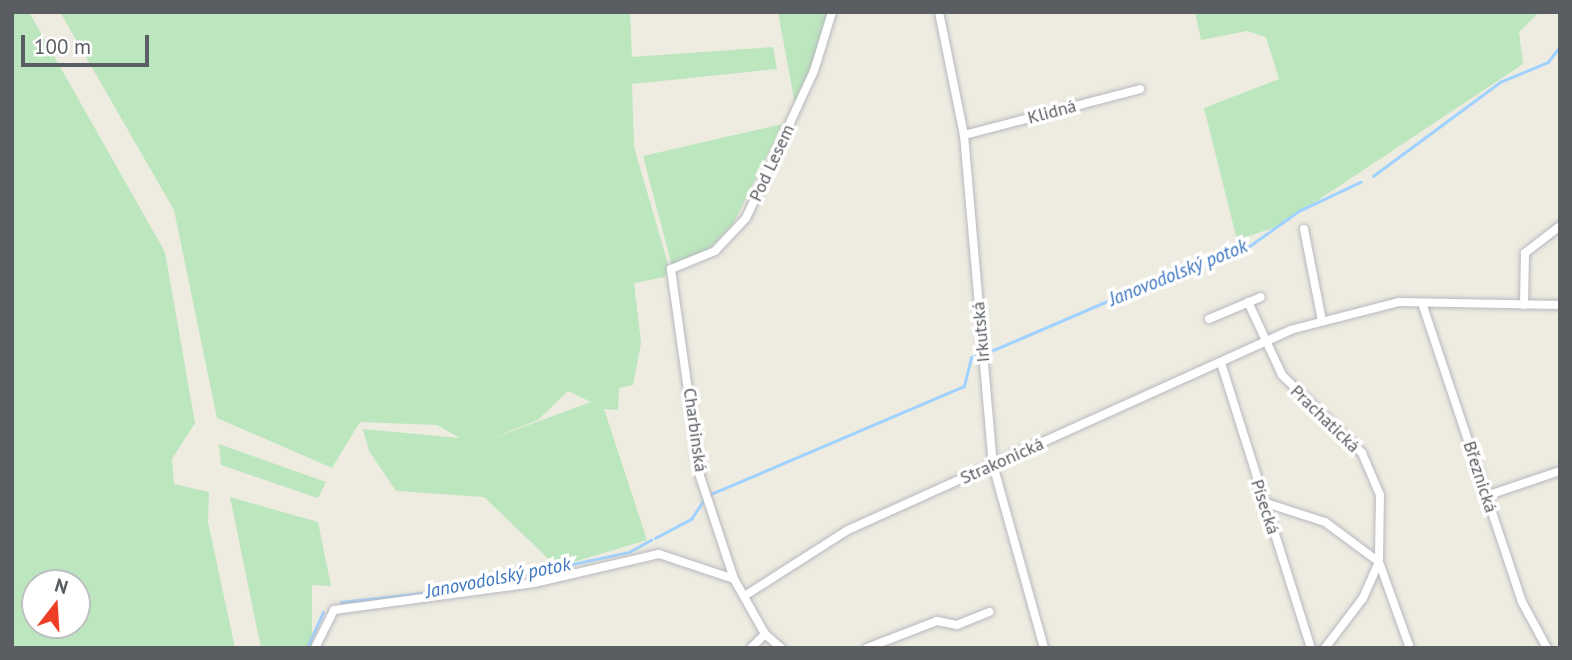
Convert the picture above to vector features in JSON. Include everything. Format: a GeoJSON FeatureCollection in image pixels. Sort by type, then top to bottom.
{"type":"FeatureCollection","features":[{"type":"Feature","properties":{"kind":"street","name":"Pod Lesem"},"geometry":{"type":"LineString","coordinates":[[670,278],[675,266],[715,251],[746,218],[814,71],[832,12]]}},
{"type":"Feature","properties":{"kind":"street","name":"Irkutská"},"geometry":{"type":"LineString","coordinates":[[939,12],[964,135],[993,465],[1004,522],[1044,648]]}},
{"type":"Feature","properties":{"kind":"street","name":"Klidná"},"geometry":{"type":"LineString","coordinates":[[964,135],[1140,89]]}},
{"type":"Feature","properties":{"kind":"street"},"geometry":{"type":"LineString","coordinates":[[1524,305],[1525,253],[1560,226]]}},
{"type":"Feature","properties":{"kind":"street"},"geometry":{"type":"LineString","coordinates":[[1304,229],[1322,321]]}},
{"type":"Feature","properties":{"kind":"street","name":"Charbinská"},"geometry":{"type":"LineString","coordinates":[[670,278],[700,476],[734,579],[746,595]]}},
{"type":"Feature","properties":{"kind":"street"},"geometry":{"type":"LineString","coordinates":[[1209,319],[1261,297]]}},
{"type":"Feature","properties":{"kind":"street"},"geometry":{"type":"LineString","coordinates":[[1248,302],[1265,343]]}},
{"type":"Feature","properties":{"kind":"street","name":"Strakonická"},"geometry":{"type":"LineString","coordinates":[[746,595],[848,530],[1222,366],[1265,343],[1322,321],[1399,302],[1560,305]]}},
{"type":"Feature","properties":{"kind":"street","name":"Březnická"},"geometry":{"type":"LineString","coordinates":[[1422,303],[1522,602],[1547,648]]}},
{"type":"Feature","properties":{"kind":"street","name":"Prachatická"},"geometry":{"type":"LineString","coordinates":[[1265,343],[1296,394],[1362,453],[1380,495],[1379,562],[1363,598],[1325,648]]}},
{"type":"Feature","properties":{"kind":"street","name":"Písecká"},"geometry":{"type":"LineString","coordinates":[[1222,366],[1311,648]]}},
{"type":"Feature","properties":{"kind":"street"},"geometry":{"type":"LineString","coordinates":[[1486,496],[1560,471]]}},
{"type":"Feature","properties":{"kind":"street"},"geometry":{"type":"LineString","coordinates":[[1263,502],[1325,523],[1379,562],[1409,648]]}},
{"type":"Feature","properties":{"kind":"street"},"geometry":{"type":"LineString","coordinates":[[315,648],[334,610],[534,583],[659,554],[734,579]]}},
{"type":"Feature","properties":{"kind":"street"},"geometry":{"type":"LineString","coordinates":[[746,595],[765,634],[782,648]]}},
{"type":"Feature","properties":{"kind":"street"},"geometry":{"type":"LineString","coordinates":[[867,648],[937,621],[957,625],[990,612]]}},
{"type":"Feature","properties":{"kind":"street"},"geometry":{"type":"LineString","coordinates":[[751,648],[765,634]]}},
{"type":"Feature","properties":{"kind":"green space"},"geometry":{"type":"Polygon","coordinates":[[[12,12],[29,12],[165,252],[195,423],[172,459],[174,484],[209,492],[208,522],[235,648],[12,648],[12,12]]]}},
{"type":"Feature","properties":{"kind":"green space"},"geometry":{"type":"Polygon","coordinates":[[[60,12],[630,12],[632,57],[773,47],[777,69],[632,84],[634,147],[668,264],[665,277],[634,283],[641,343],[633,385],[619,388],[618,410],[604,409],[647,540],[557,567],[484,497],[396,491],[369,451],[363,429],[460,438],[437,425],[360,422],[332,468],[217,418],[174,210],[60,12]],[[568,391],[538,420],[482,442],[591,402],[568,391]]]}},
{"type":"Feature","properties":{"kind":"green space"},"geometry":{"type":"Polygon","coordinates":[[[778,12],[828,12],[814,67],[795,104],[778,12]]]}},
{"type":"Feature","properties":{"kind":"green space"},"geometry":{"type":"Polygon","coordinates":[[[1195,12],[1539,12],[1519,32],[1523,64],[1279,226],[1237,240],[1204,108],[1279,79],[1266,37],[1247,31],[1201,40],[1195,12]]]}},
{"type":"Feature","properties":{"kind":"green space"},"geometry":{"type":"Polygon","coordinates":[[[783,124],[733,224],[708,250],[672,266],[643,156],[783,124]]]}},
{"type":"Feature","properties":{"kind":"green space"},"geometry":{"type":"Polygon","coordinates":[[[219,444],[326,482],[318,498],[221,465],[219,444]]]}},
{"type":"Feature","properties":{"kind":"green space"},"geometry":{"type":"Polygon","coordinates":[[[230,497],[318,522],[331,586],[312,585],[312,648],[261,648],[230,497]]]}},
{"type":"Feature","properties":{"kind":"waterway","name":"Janovodolský potok"},"geometry":{"type":"LineString","coordinates":[[1373,176],[1500,82],[1548,62],[1560,46]]}},
{"type":"Feature","properties":{"kind":"waterway","name":"Janovodolský potok"},"geometry":{"type":"LineString","coordinates":[[989,352],[1196,263],[1241,252],[1299,211],[1360,182]]}},
{"type":"Feature","properties":{"kind":"waterway","name":"Janovodolský potok"},"geometry":{"type":"LineString","coordinates":[[711,494],[964,386],[971,358],[980,354]]}},
{"type":"Feature","properties":{"kind":"waterway","name":"Janovodolský potok"},"geometry":{"type":"LineString","coordinates":[[655,538],[691,519],[704,500]]}},
{"type":"Feature","properties":{"kind":"waterway","name":"Janovodolský potok"},"geometry":{"type":"LineString","coordinates":[[341,602],[450,590],[629,552],[651,540]]}},
{"type":"Feature","properties":{"kind":"waterway","name":"Janovodolský potok"},"geometry":{"type":"LineString","coordinates":[[307,648],[323,612]]}}]}
